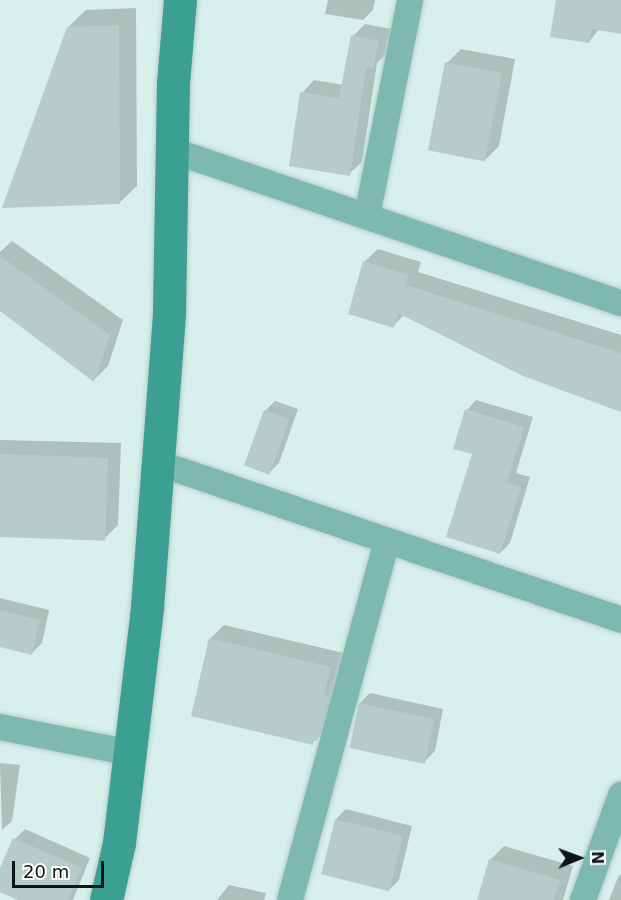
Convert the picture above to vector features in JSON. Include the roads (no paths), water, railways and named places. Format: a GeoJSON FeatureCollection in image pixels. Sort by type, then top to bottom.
{"type":"FeatureCollection","features":[{"type":"Feature","properties":{"kind":"main road"},"geometry":{"type":"LineString","coordinates":[[106,900],[119,843],[147,607],[169,311],[171,150],[180,0]]}},
{"type":"Feature","properties":{"kind":"street"},"geometry":{"type":"LineString","coordinates":[[367,216],[410,0]]}},
{"type":"Feature","properties":{"kind":"street"},"geometry":{"type":"LineString","coordinates":[[171,150],[621,303]]}},
{"type":"Feature","properties":{"kind":"street"},"geometry":{"type":"LineString","coordinates":[[158,463],[621,620]]}},
{"type":"Feature","properties":{"kind":"street"},"geometry":{"type":"LineString","coordinates":[[290,900],[387,541]]}},
{"type":"Feature","properties":{"kind":"street"},"geometry":{"type":"LineString","coordinates":[[0,727],[131,753]]}},
{"type":"Feature","properties":{"kind":"street"},"geometry":{"type":"LineString","coordinates":[[583,900],[621,795]]}}]}
